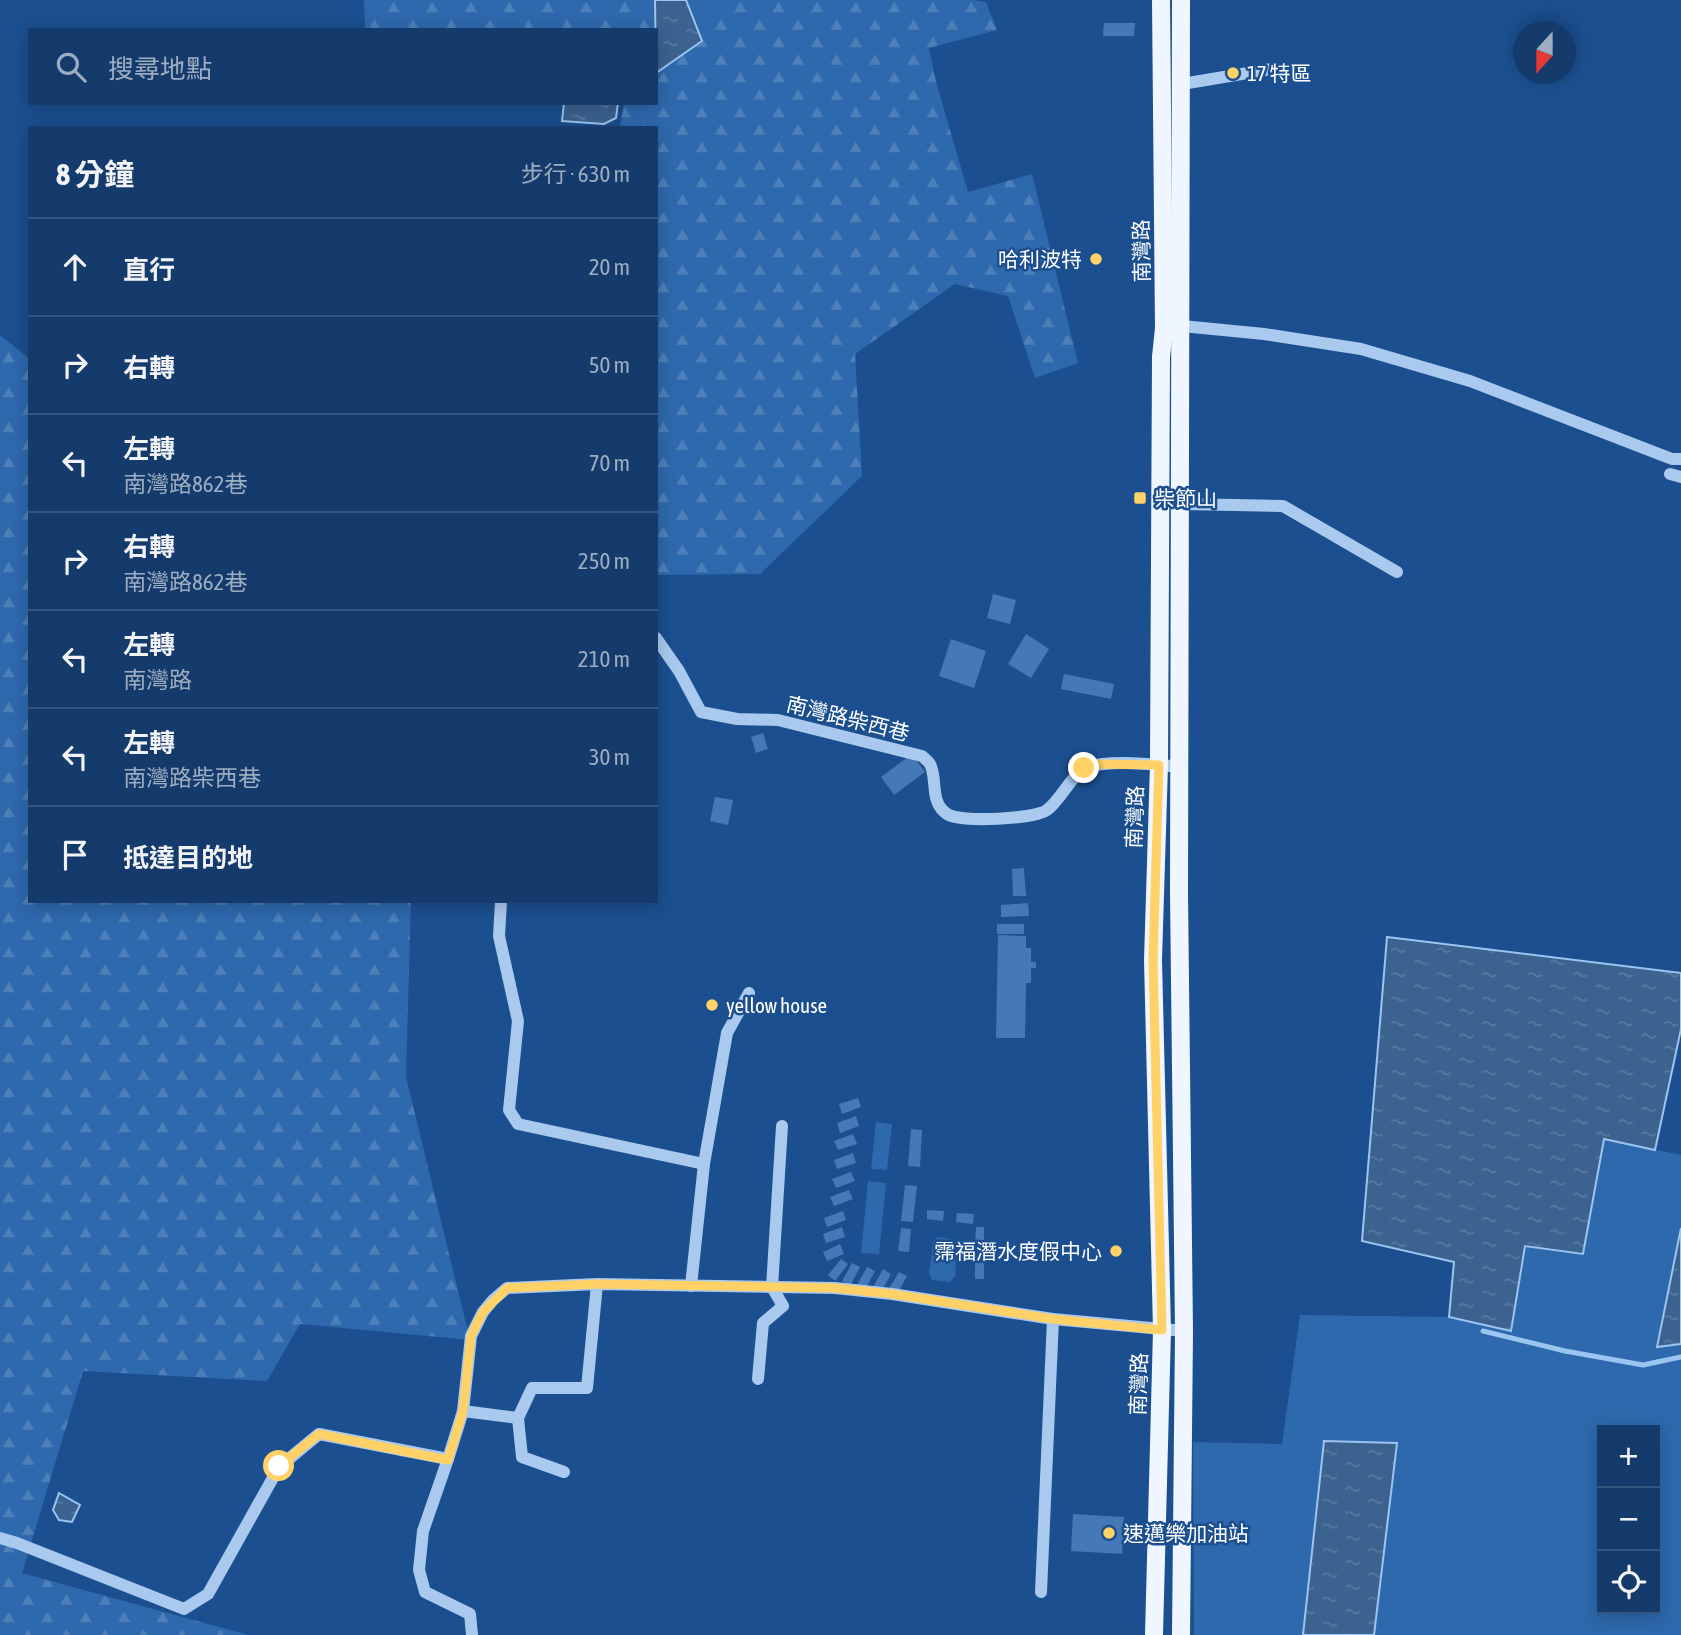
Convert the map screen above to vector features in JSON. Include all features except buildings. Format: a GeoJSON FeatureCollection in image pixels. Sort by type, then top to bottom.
{"type":"FeatureCollection","features":[{"type":"Feature","properties":{"kind":"main road","name":"南灣路"},"geometry":{"type":"LineString","coordinates":[[1161,0],[1181,504],[1184,1331],[1181,1635]]}},
{"type":"Feature","properties":{"kind":"main road","name":"南灣路"},"geometry":{"type":"LineString","coordinates":[[1154,1635],[1162,1330],[1153,960],[1159,765],[1161,357],[1173,327],[1182,84],[1181,0]]}},
{"type":"Feature","properties":{"kind":"street"},"geometry":{"type":"LineString","coordinates":[[1182,84],[1272,69]]}},
{"type":"Feature","properties":{"kind":"street"},"geometry":{"type":"LineString","coordinates":[[1173,327],[1264,334],[1361,349],[1470,381],[1672,459],[1681,459]]}},
{"type":"Feature","properties":{"kind":"street"},"geometry":{"type":"LineString","coordinates":[[1181,504],[1283,506],[1397,572]]}},
{"type":"Feature","properties":{"kind":"street","name":"南灣路柴西巷"},"geometry":{"type":"LineString","coordinates":[[658,641],[679,671],[701,712],[737,719],[778,720],[922,756],[930,765],[936,800],[946,814],[963,819],[1029,817],[1047,810],[1084,768],[1100,764],[1180,767]]}},
{"type":"Feature","properties":{"kind":"street"},"geometry":{"type":"LineString","coordinates":[[500,903],[499,936],[518,1021],[509,1110],[518,1124],[704,1164]]}},
{"type":"Feature","properties":{"kind":"street"},"geometry":{"type":"LineString","coordinates":[[691,1286],[704,1164],[727,1033],[749,993]]}},
{"type":"Feature","properties":{"kind":"street"},"geometry":{"type":"LineString","coordinates":[[758,1379],[763,1323],[783,1306],[772,1287],[782,1126]]}},
{"type":"Feature","properties":{"kind":"street"},"geometry":{"type":"LineString","coordinates":[[472,1635],[470,1614],[425,1592],[419,1570],[423,1531],[463,1411],[471,1336],[483,1312],[507,1288],[597,1284],[835,1288],[1053,1319],[1184,1331]]}},
{"type":"Feature","properties":{"kind":"street"},"geometry":{"type":"LineString","coordinates":[[564,1472],[522,1457],[518,1418],[533,1388],[587,1388],[597,1284]]}},
{"type":"Feature","properties":{"kind":"street"},"geometry":{"type":"LineString","coordinates":[[1041,1592],[1053,1319]]}},
{"type":"Feature","properties":{"kind":"street"},"geometry":{"type":"LineString","coordinates":[[463,1411],[518,1418]]}},
{"type":"Feature","properties":{"kind":"street"},"geometry":{"type":"LineString","coordinates":[[0,1538],[184,1609],[208,1594],[279,1466],[319,1434],[448,1460]]}},
{"type":"Feature","properties":{"kind":"green space"},"geometry":{"type":"Polygon","coordinates":[[[364,0],[655,0],[655,28],[365,28],[364,0]]]}},
{"type":"Feature","properties":{"kind":"green space"},"geometry":{"type":"Polygon","coordinates":[[[686,0],[732,0],[702,41],[686,0]]]}},
{"type":"Feature","properties":{"kind":"green space"},"geometry":{"type":"Polygon","coordinates":[[[732,0],[986,2],[997,30],[929,48],[936,82],[968,192],[1032,174],[1078,363],[1035,378],[1008,296],[955,284],[855,354],[862,476],[760,574],[658,575],[658,126],[620,126],[624,105],[658,105],[658,72],[702,41],[732,0]]]}},
{"type":"Feature","properties":{"kind":"green space"},"geometry":{"type":"Polygon","coordinates":[[[0,335],[28,357],[28,903],[411,903],[406,1077],[470,1340],[300,1324],[267,1381],[83,1371],[22,1573],[248,1635],[0,1635],[0,335]]]}},
{"type":"Feature","properties":{"kind":"green space"},"geometry":{"type":"Polygon","coordinates":[[[876,1122],[892,1124],[887,1170],[871,1169],[876,1122]]]}},
{"type":"Feature","properties":{"kind":"green space"},"geometry":{"type":"Polygon","coordinates":[[[1604,1139],[1681,1155],[1681,1228],[1657,1347],[1681,1344],[1681,1635],[1194,1635],[1193,1442],[1282,1444],[1300,1315],[1449,1317],[1511,1331],[1525,1246],[1583,1254],[1604,1139]]]}},
{"type":"Feature","properties":{"kind":"green space"},"geometry":{"type":"Polygon","coordinates":[[[868,1181],[886,1183],[879,1254],[861,1253],[868,1181]]]}},
{"type":"Feature","properties":{"kind":"green space"},"geometry":{"type":"Polygon","coordinates":[[[937,1237],[953,1239],[957,1245],[955,1276],[950,1282],[932,1280],[929,1274],[933,1242],[937,1237]]]}},
{"type":"Feature","properties":{"kind":"water"},"geometry":{"type":"Polygon","coordinates":[[[655,0],[686,0],[702,41],[658,72],[658,28],[655,28],[655,0]]]}},
{"type":"Feature","properties":{"kind":"water"},"geometry":{"type":"Polygon","coordinates":[[[564,105],[618,105],[616,118],[604,124],[562,121],[564,105]]]}},
{"type":"Feature","properties":{"kind":"water"},"geometry":{"type":"Polygon","coordinates":[[[1387,937],[1681,973],[1681,1029],[1655,1150],[1604,1139],[1583,1254],[1525,1246],[1511,1331],[1449,1317],[1454,1262],[1362,1241],[1387,937]]]}},
{"type":"Feature","properties":{"kind":"water"},"geometry":{"type":"Polygon","coordinates":[[[1681,1228],[1681,1344],[1657,1347],[1681,1228]]]}},
{"type":"Feature","properties":{"kind":"water"},"geometry":{"type":"Polygon","coordinates":[[[1324,1441],[1397,1443],[1374,1635],[1303,1635],[1324,1441]]]}},
{"type":"Feature","properties":{"kind":"water"},"geometry":{"type":"Polygon","coordinates":[[[59,1493],[80,1505],[72,1522],[59,1520],[53,1510],[59,1493]]]}},
{"type":"Feature","properties":{"kind":"waterway"},"geometry":{"type":"LineString","coordinates":[[1483,1331],[1565,1351],[1643,1365],[1681,1357]]}},
{"type":"Feature","properties":{"kind":"place","name":"17 特區"},"geometry":{"type":"Point","coordinates":[1233,73]}},
{"type":"Feature","properties":{"kind":"place","name":"哈利波特"},"geometry":{"type":"Point","coordinates":[1096,259]}},
{"type":"Feature","properties":{"kind":"place","name":"柴節山"},"geometry":{"type":"Point","coordinates":[1140,498]}},
{"type":"Feature","properties":{"kind":"place","name":"yellow house"},"geometry":{"type":"Point","coordinates":[712,1005]}},
{"type":"Feature","properties":{"kind":"place","name":"霈福潛水度假中心"},"geometry":{"type":"Point","coordinates":[1116,1251]}},
{"type":"Feature","properties":{"kind":"place","name":"速邁樂加油站"},"geometry":{"type":"Point","coordinates":[1109,1533]}},
{"type":"Feature","properties":{"kind":"route"},"geometry":{"type":"LineString","coordinates":[[279,1466],[319,1434],[448,1460],[463,1411],[471,1336],[483,1312],[507,1288],[597,1284],[835,1288],[1053,1319],[1162,1330],[1153,960],[1159,765],[1100,764],[1084,768]]}}]}
